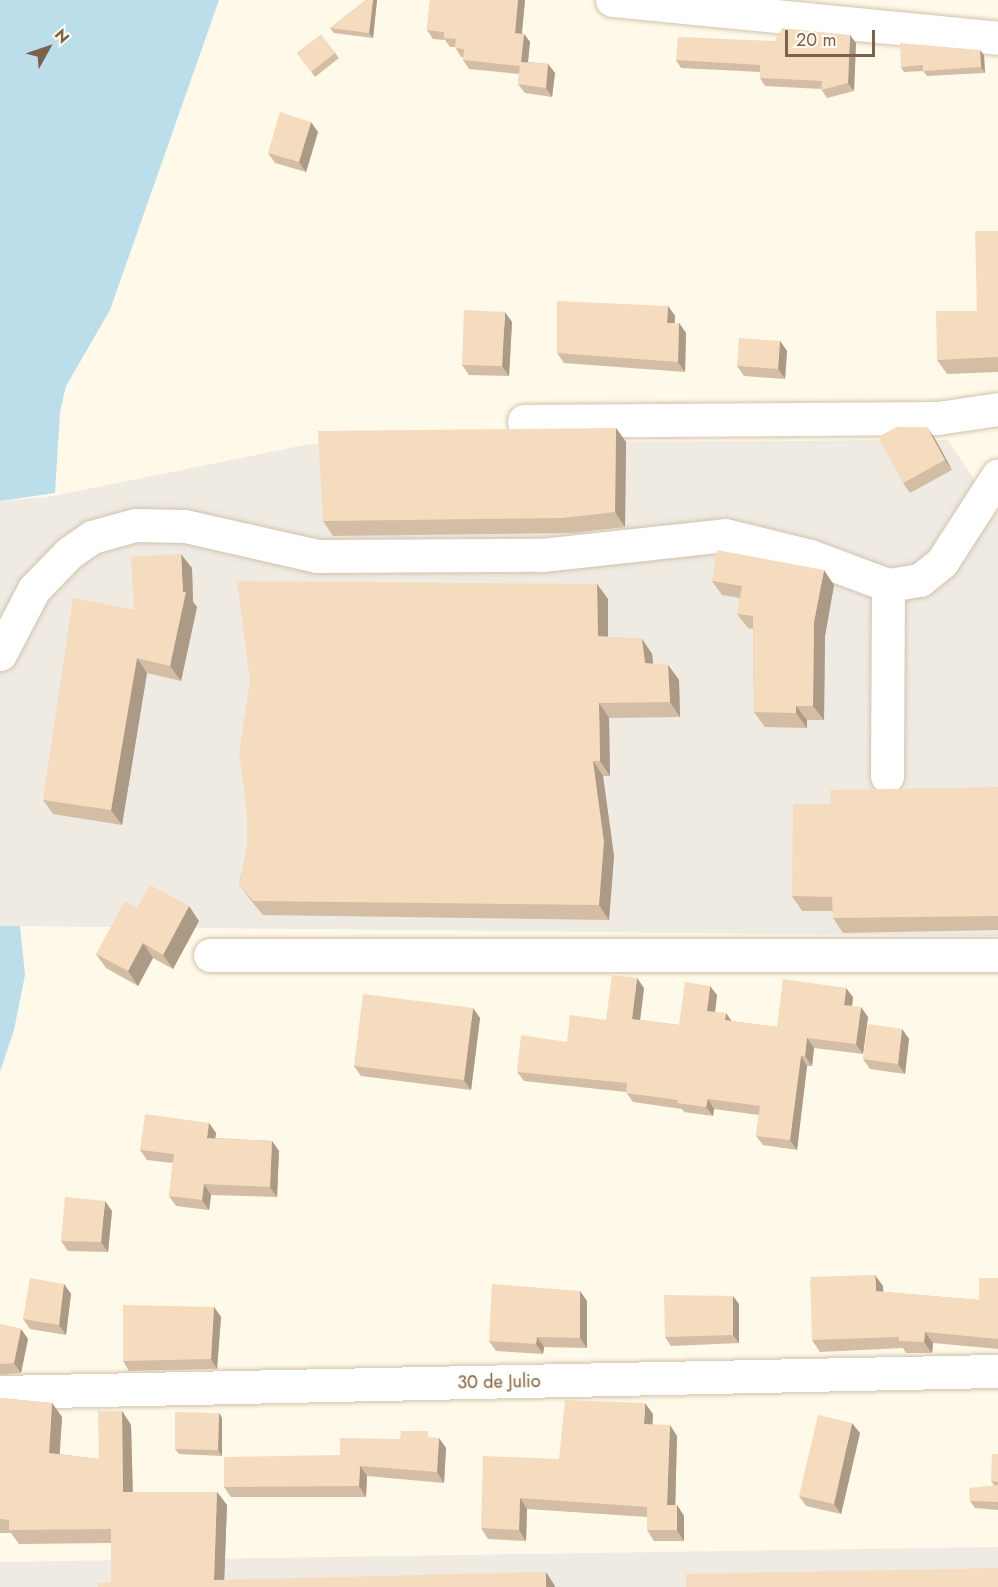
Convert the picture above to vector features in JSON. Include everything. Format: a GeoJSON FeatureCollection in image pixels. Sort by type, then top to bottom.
{"type":"FeatureCollection","features":[{"type":"Feature","properties":{"kind":"street"},"geometry":{"type":"LineString","coordinates":[[612,0],[998,39]]}},
{"type":"Feature","properties":{"kind":"street"},"geometry":{"type":"LineString","coordinates":[[524,421],[938,418],[998,409]]}},
{"type":"Feature","properties":{"kind":"street"},"geometry":{"type":"LineString","coordinates":[[0,654],[34,589],[69,553],[92,537],[135,525],[185,526],[317,556],[542,555],[725,535],[810,556],[888,585],[920,580],[942,562],[998,475]]}},
{"type":"Feature","properties":{"kind":"street"},"geometry":{"type":"LineString","coordinates":[[886,776],[888,585]]}},
{"type":"Feature","properties":{"kind":"street"},"geometry":{"type":"LineString","coordinates":[[210,955],[998,955]]}},
{"type":"Feature","properties":{"kind":"street","name":"30 de Julio"},"geometry":{"type":"LineString","coordinates":[[0,1392],[998,1371]]}},
{"type":"Feature","properties":{"kind":"shaded area"},"geometry":{"type":"Polygon","coordinates":[[[948,440],[998,515],[998,936],[0,926],[0,501],[48,497],[310,444],[948,440]]]}},
{"type":"Feature","properties":{"kind":"shaded area"},"geometry":{"type":"Polygon","coordinates":[[[998,1547],[998,1587],[0,1587],[0,1562],[998,1547]]]}},
{"type":"Feature","properties":{"kind":"water"},"geometry":{"type":"Polygon","coordinates":[[[0,0],[219,0],[110,310],[66,386],[60,412],[55,493],[0,501],[0,0]]]}},
{"type":"Feature","properties":{"kind":"water"},"geometry":{"type":"Polygon","coordinates":[[[0,926],[20,926],[25,975],[14,1030],[0,1072],[0,926]]]}},
{"type":"Feature","properties":{"kind":"building"},"geometry":{"type":"Polygon","coordinates":[[[366,0],[373,0],[369,33],[330,28],[366,0]]]}},
{"type":"Feature","properties":{"kind":"building"},"geometry":{"type":"Polygon","coordinates":[[[430,0],[518,0],[515,33],[524,34],[521,62],[548,64],[546,88],[518,84],[520,66],[463,60],[464,49],[455,48],[456,39],[444,38],[444,32],[427,30],[430,0]]]}},
{"type":"Feature","properties":{"kind":"building"},"geometry":{"type":"Polygon","coordinates":[[[782,28],[850,35],[848,83],[821,90],[822,81],[760,78],[760,65],[676,60],[678,37],[775,41],[782,28]]]}},
{"type":"Feature","properties":{"kind":"building"},"geometry":{"type":"Polygon","coordinates":[[[321,35],[335,53],[311,72],[297,53],[321,35]]]}},
{"type":"Feature","properties":{"kind":"building"},"geometry":{"type":"Polygon","coordinates":[[[900,43],[980,50],[981,67],[923,71],[923,65],[901,67],[900,43]]]}},
{"type":"Feature","properties":{"kind":"building"},"geometry":{"type":"Polygon","coordinates":[[[280,112],[311,122],[299,162],[268,153],[280,112]]]}},
{"type":"Feature","properties":{"kind":"building"},"geometry":{"type":"Polygon","coordinates":[[[975,231],[998,231],[998,357],[937,360],[936,311],[977,311],[975,231]]]}},
{"type":"Feature","properties":{"kind":"building"},"geometry":{"type":"Polygon","coordinates":[[[557,301],[668,306],[667,323],[679,323],[678,362],[557,353],[557,301]]]}},
{"type":"Feature","properties":{"kind":"building"},"geometry":{"type":"Polygon","coordinates":[[[464,310],[505,312],[502,366],[462,365],[464,310]]]}},
{"type":"Feature","properties":{"kind":"building"},"geometry":{"type":"Polygon","coordinates":[[[739,338],[780,341],[778,369],[737,366],[739,338]]]}},
{"type":"Feature","properties":{"kind":"building"},"geometry":{"type":"Polygon","coordinates":[[[897,427],[927,427],[945,460],[903,483],[878,437],[897,427]]]}},
{"type":"Feature","properties":{"kind":"building"},"geometry":{"type":"Polygon","coordinates":[[[616,428],[615,512],[562,518],[323,521],[318,431],[616,428]]]}},
{"type":"Feature","properties":{"kind":"building"},"geometry":{"type":"Polygon","coordinates":[[[717,550],[824,570],[814,622],[813,706],[796,706],[796,713],[754,712],[753,616],[737,614],[742,586],[712,581],[717,550]]]}},
{"type":"Feature","properties":{"kind":"building"},"geometry":{"type":"Polygon","coordinates":[[[181,554],[183,592],[186,592],[170,666],[137,658],[111,810],[43,800],[73,598],[134,610],[131,557],[181,554]]]}},
{"type":"Feature","properties":{"kind":"building"},"geometry":{"type":"Polygon","coordinates":[[[237,581],[597,584],[598,636],[642,639],[645,663],[668,665],[670,702],[599,703],[600,761],[593,761],[604,842],[599,905],[253,901],[239,884],[247,850],[247,812],[239,753],[250,681],[237,581]]]}},
{"type":"Feature","properties":{"kind":"building"},"geometry":{"type":"Polygon","coordinates":[[[998,787],[998,916],[833,918],[832,897],[792,896],[793,804],[831,804],[830,790],[998,787]]]}},
{"type":"Feature","properties":{"kind":"building"},"geometry":{"type":"Polygon","coordinates":[[[150,885],[189,906],[163,955],[143,943],[128,971],[96,954],[125,901],[137,908],[150,885]]]}},
{"type":"Feature","properties":{"kind":"building"},"geometry":{"type":"Polygon","coordinates":[[[612,975],[637,978],[632,1019],[679,1025],[685,982],[710,986],[707,1011],[726,1013],[725,1020],[777,1027],[783,979],[846,988],[844,1005],[861,1007],[856,1044],[807,1038],[805,1056],[801,1056],[790,1140],[756,1136],[760,1106],[708,1099],[706,1107],[677,1103],[678,1100],[626,1093],[627,1083],[517,1072],[521,1035],[567,1042],[570,1015],[606,1020],[612,975]]]}},
{"type":"Feature","properties":{"kind":"building"},"geometry":{"type":"Polygon","coordinates":[[[363,994],[473,1008],[464,1080],[354,1066],[363,994]]]}},
{"type":"Feature","properties":{"kind":"building"},"geometry":{"type":"Polygon","coordinates":[[[868,1024],[902,1029],[898,1064],[863,1059],[868,1024]]]}},
{"type":"Feature","properties":{"kind":"building"},"geometry":{"type":"Polygon","coordinates":[[[145,1114],[209,1123],[207,1138],[272,1141],[270,1187],[204,1184],[202,1200],[169,1196],[174,1154],[140,1150],[145,1114]]]}},
{"type":"Feature","properties":{"kind":"building"},"geometry":{"type":"Polygon","coordinates":[[[65,1197],[105,1201],[101,1242],[61,1241],[65,1197]]]}},
{"type":"Feature","properties":{"kind":"building"},"geometry":{"type":"Polygon","coordinates":[[[875,1275],[876,1291],[979,1300],[979,1278],[998,1278],[998,1339],[925,1332],[924,1342],[899,1341],[899,1337],[812,1340],[810,1277],[875,1275]]]}},
{"type":"Feature","properties":{"kind":"building"},"geometry":{"type":"Polygon","coordinates":[[[30,1278],[64,1284],[59,1325],[23,1319],[30,1278]]]}},
{"type":"Feature","properties":{"kind":"building"},"geometry":{"type":"Polygon","coordinates":[[[492,1284],[580,1291],[580,1338],[537,1337],[536,1344],[489,1341],[492,1284]]]}},
{"type":"Feature","properties":{"kind":"building"},"geometry":{"type":"Polygon","coordinates":[[[664,1295],[733,1296],[733,1335],[665,1337],[664,1295]]]}},
{"type":"Feature","properties":{"kind":"building"},"geometry":{"type":"Polygon","coordinates":[[[123,1305],[214,1307],[211,1359],[123,1361],[123,1305]]]}},
{"type":"Feature","properties":{"kind":"building"},"geometry":{"type":"Polygon","coordinates":[[[0,1324],[21,1329],[14,1363],[0,1364],[0,1324]]]}},
{"type":"Feature","properties":{"kind":"building"},"geometry":{"type":"Polygon","coordinates":[[[0,1398],[52,1403],[49,1453],[99,1459],[98,1411],[122,1411],[123,1492],[217,1492],[214,1580],[546,1572],[546,1587],[98,1587],[98,1583],[111,1582],[111,1529],[9,1530],[9,1520],[0,1519],[0,1398]]]}},
{"type":"Feature","properties":{"kind":"building"},"geometry":{"type":"Polygon","coordinates":[[[565,1400],[645,1403],[644,1424],[670,1425],[667,1505],[677,1505],[677,1530],[647,1530],[647,1507],[520,1498],[519,1530],[481,1528],[483,1456],[559,1459],[565,1400]]]}},
{"type":"Feature","properties":{"kind":"building"},"geometry":{"type":"Polygon","coordinates":[[[175,1412],[219,1413],[218,1450],[175,1449],[175,1412]]]}},
{"type":"Feature","properties":{"kind":"building"},"geometry":{"type":"Polygon","coordinates":[[[818,1415],[852,1423],[834,1504],[799,1496],[818,1415]]]}},
{"type":"Feature","properties":{"kind":"building"},"geometry":{"type":"Polygon","coordinates":[[[401,1431],[428,1431],[428,1437],[439,1438],[437,1472],[360,1466],[359,1486],[224,1487],[224,1457],[340,1455],[340,1438],[400,1439],[401,1431]]]}},
{"type":"Feature","properties":{"kind":"building"},"geometry":{"type":"Polygon","coordinates":[[[992,1454],[998,1454],[998,1482],[991,1481],[992,1454]]]}},
{"type":"Feature","properties":{"kind":"building"},"geometry":{"type":"Polygon","coordinates":[[[998,1485],[998,1502],[970,1501],[969,1488],[998,1485]]]}},
{"type":"Feature","properties":{"kind":"building"},"geometry":{"type":"Polygon","coordinates":[[[998,1568],[998,1587],[686,1587],[686,1574],[998,1568]]]}}]}
